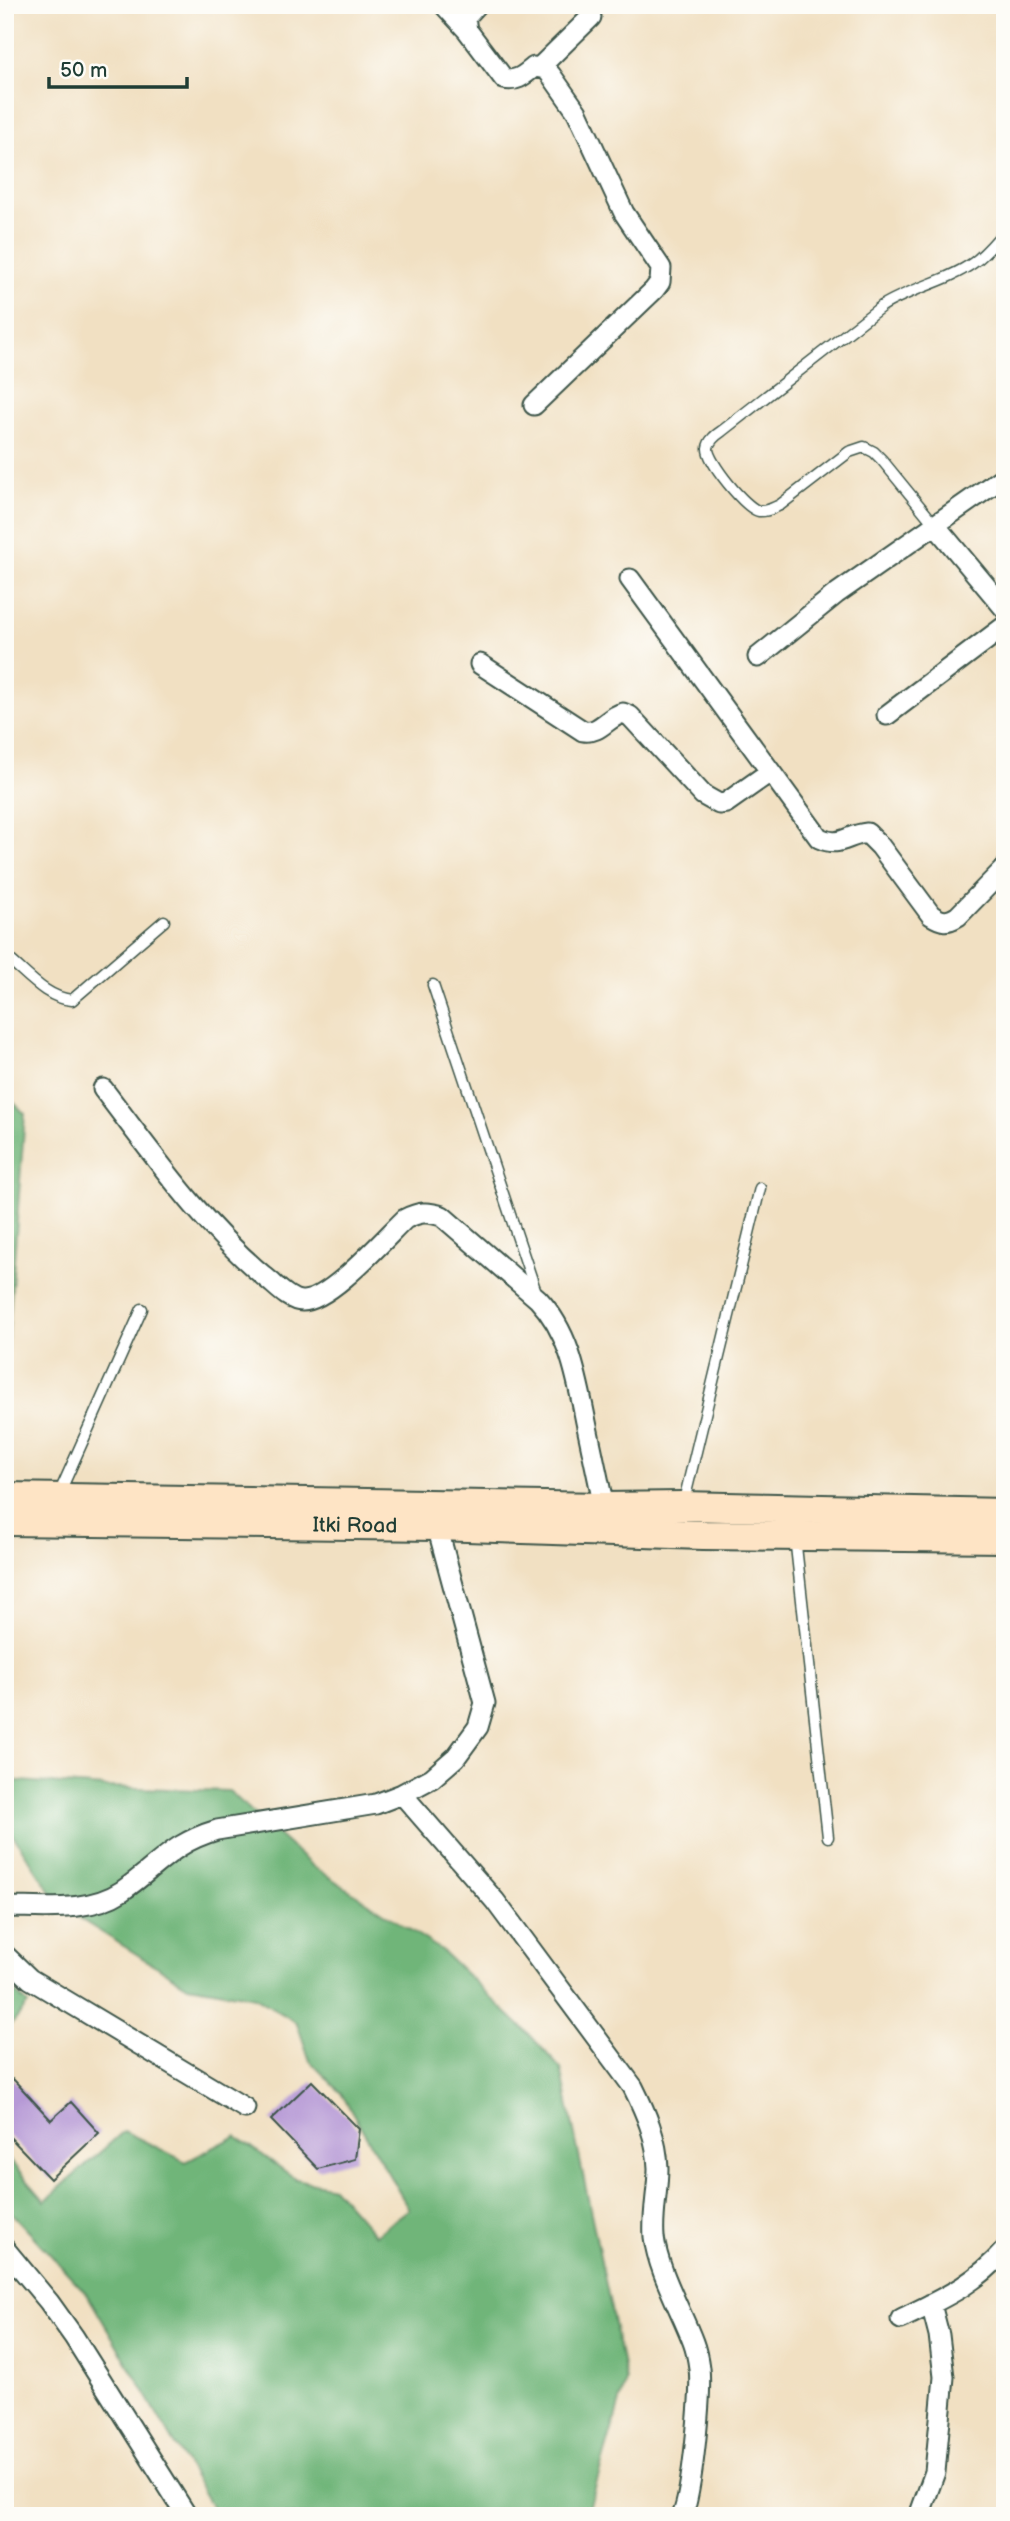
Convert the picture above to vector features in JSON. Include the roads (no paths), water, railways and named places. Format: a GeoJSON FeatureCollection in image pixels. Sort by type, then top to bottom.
{"type":"FeatureCollection","features":[{"type":"Feature","properties":{"kind":"main road"},"geometry":{"type":"LineString","coordinates":[[5,1497],[696,1507],[779,1527],[1005,1538]]}},
{"type":"Feature","properties":{"kind":"main road"},"geometry":{"type":"LineString","coordinates":[[779,1527],[1005,1513]]}},
{"type":"Feature","properties":{"kind":"main road","name":"Itki Road"},"geometry":{"type":"LineString","coordinates":[[5,1521],[437,1526],[703,1535],[779,1527]]}},
{"type":"Feature","properties":{"kind":"street"},"geometry":{"type":"LineString","coordinates":[[444,5],[505,79],[518,79],[534,67],[546,69],[570,99],[624,214],[661,268],[662,276],[654,290],[534,405]]}},
{"type":"Feature","properties":{"kind":"street"},"geometry":{"type":"LineString","coordinates":[[467,30],[465,18],[477,5]]}},
{"type":"Feature","properties":{"kind":"street"},"geometry":{"type":"LineString","coordinates":[[540,67],[591,17]]}},
{"type":"Feature","properties":{"kind":"street"},"geometry":{"type":"LineString","coordinates":[[758,657],[836,594],[1005,477]]}},
{"type":"Feature","properties":{"kind":"street"},"geometry":{"type":"LineString","coordinates":[[935,525],[1005,610]]}},
{"type":"Feature","properties":{"kind":"street"},"geometry":{"type":"LineString","coordinates":[[629,579],[819,838],[839,843],[867,833],[874,838],[931,915],[940,921],[950,922],[958,916],[1005,868]]}},
{"type":"Feature","properties":{"kind":"street"},"geometry":{"type":"LineString","coordinates":[[887,715],[1005,626]]}},
{"type":"Feature","properties":{"kind":"street"},"geometry":{"type":"LineString","coordinates":[[480,664],[583,731],[591,733],[599,729],[615,715],[623,713],[630,716],[703,795],[719,804],[726,803],[770,772]]}},
{"type":"Feature","properties":{"kind":"street"},"geometry":{"type":"LineString","coordinates":[[103,1089],[218,1233],[240,1257],[288,1296],[302,1301],[318,1297],[337,1286],[405,1219],[417,1213],[430,1212],[442,1216],[550,1312],[568,1347],[577,1376],[604,1507]]}},
{"type":"Feature","properties":{"kind":"street"},"geometry":{"type":"LineString","coordinates":[[5,1907],[74,1907],[99,1901],[121,1892],[172,1850],[193,1837],[218,1830],[376,1804],[432,1778],[456,1757],[478,1727],[485,1703],[437,1526]]}},
{"type":"Feature","properties":{"kind":"street"},"geometry":{"type":"LineString","coordinates":[[402,1794],[510,1919],[633,2087],[646,2112],[655,2143],[658,2169],[653,2216],[654,2240],[694,2345],[699,2367],[700,2388],[688,2494],[682,2516]]}},
{"type":"Feature","properties":{"kind":"street"},"geometry":{"type":"LineString","coordinates":[[5,1955],[30,1979],[245,2108]]}},
{"type":"Feature","properties":{"kind":"street"},"geometry":{"type":"LineString","coordinates":[[5,2249],[50,2302],[74,2337],[187,2516]]}},
{"type":"Feature","properties":{"kind":"street"},"geometry":{"type":"LineString","coordinates":[[901,2319],[972,2282],[1005,2250]]}},
{"type":"Feature","properties":{"kind":"street"},"geometry":{"type":"LineString","coordinates":[[919,2516],[935,2472],[944,2377],[939,2335],[931,2304]]}},
{"type":"Feature","properties":{"kind":"lane"},"geometry":{"type":"LineString","coordinates":[[935,525],[882,460],[864,447],[849,452],[780,505],[768,511],[758,511],[747,505],[712,460],[708,449],[712,440],[722,431],[882,306],[902,294],[954,274],[972,264],[1005,231]]}},
{"type":"Feature","properties":{"kind":"lane"},"geometry":{"type":"LineString","coordinates":[[5,956],[47,992],[60,1000],[72,1000],[164,921]]}},
{"type":"Feature","properties":{"kind":"lane"},"geometry":{"type":"LineString","coordinates":[[433,985],[538,1299]]}},
{"type":"Feature","properties":{"kind":"lane"},"geometry":{"type":"LineString","coordinates":[[696,1507],[760,1188]]}},
{"type":"Feature","properties":{"kind":"lane"},"geometry":{"type":"LineString","coordinates":[[58,1498],[142,1309]]}},
{"type":"Feature","properties":{"kind":"lane"},"geometry":{"type":"LineString","coordinates":[[779,1527],[828,1837]]}}]}
